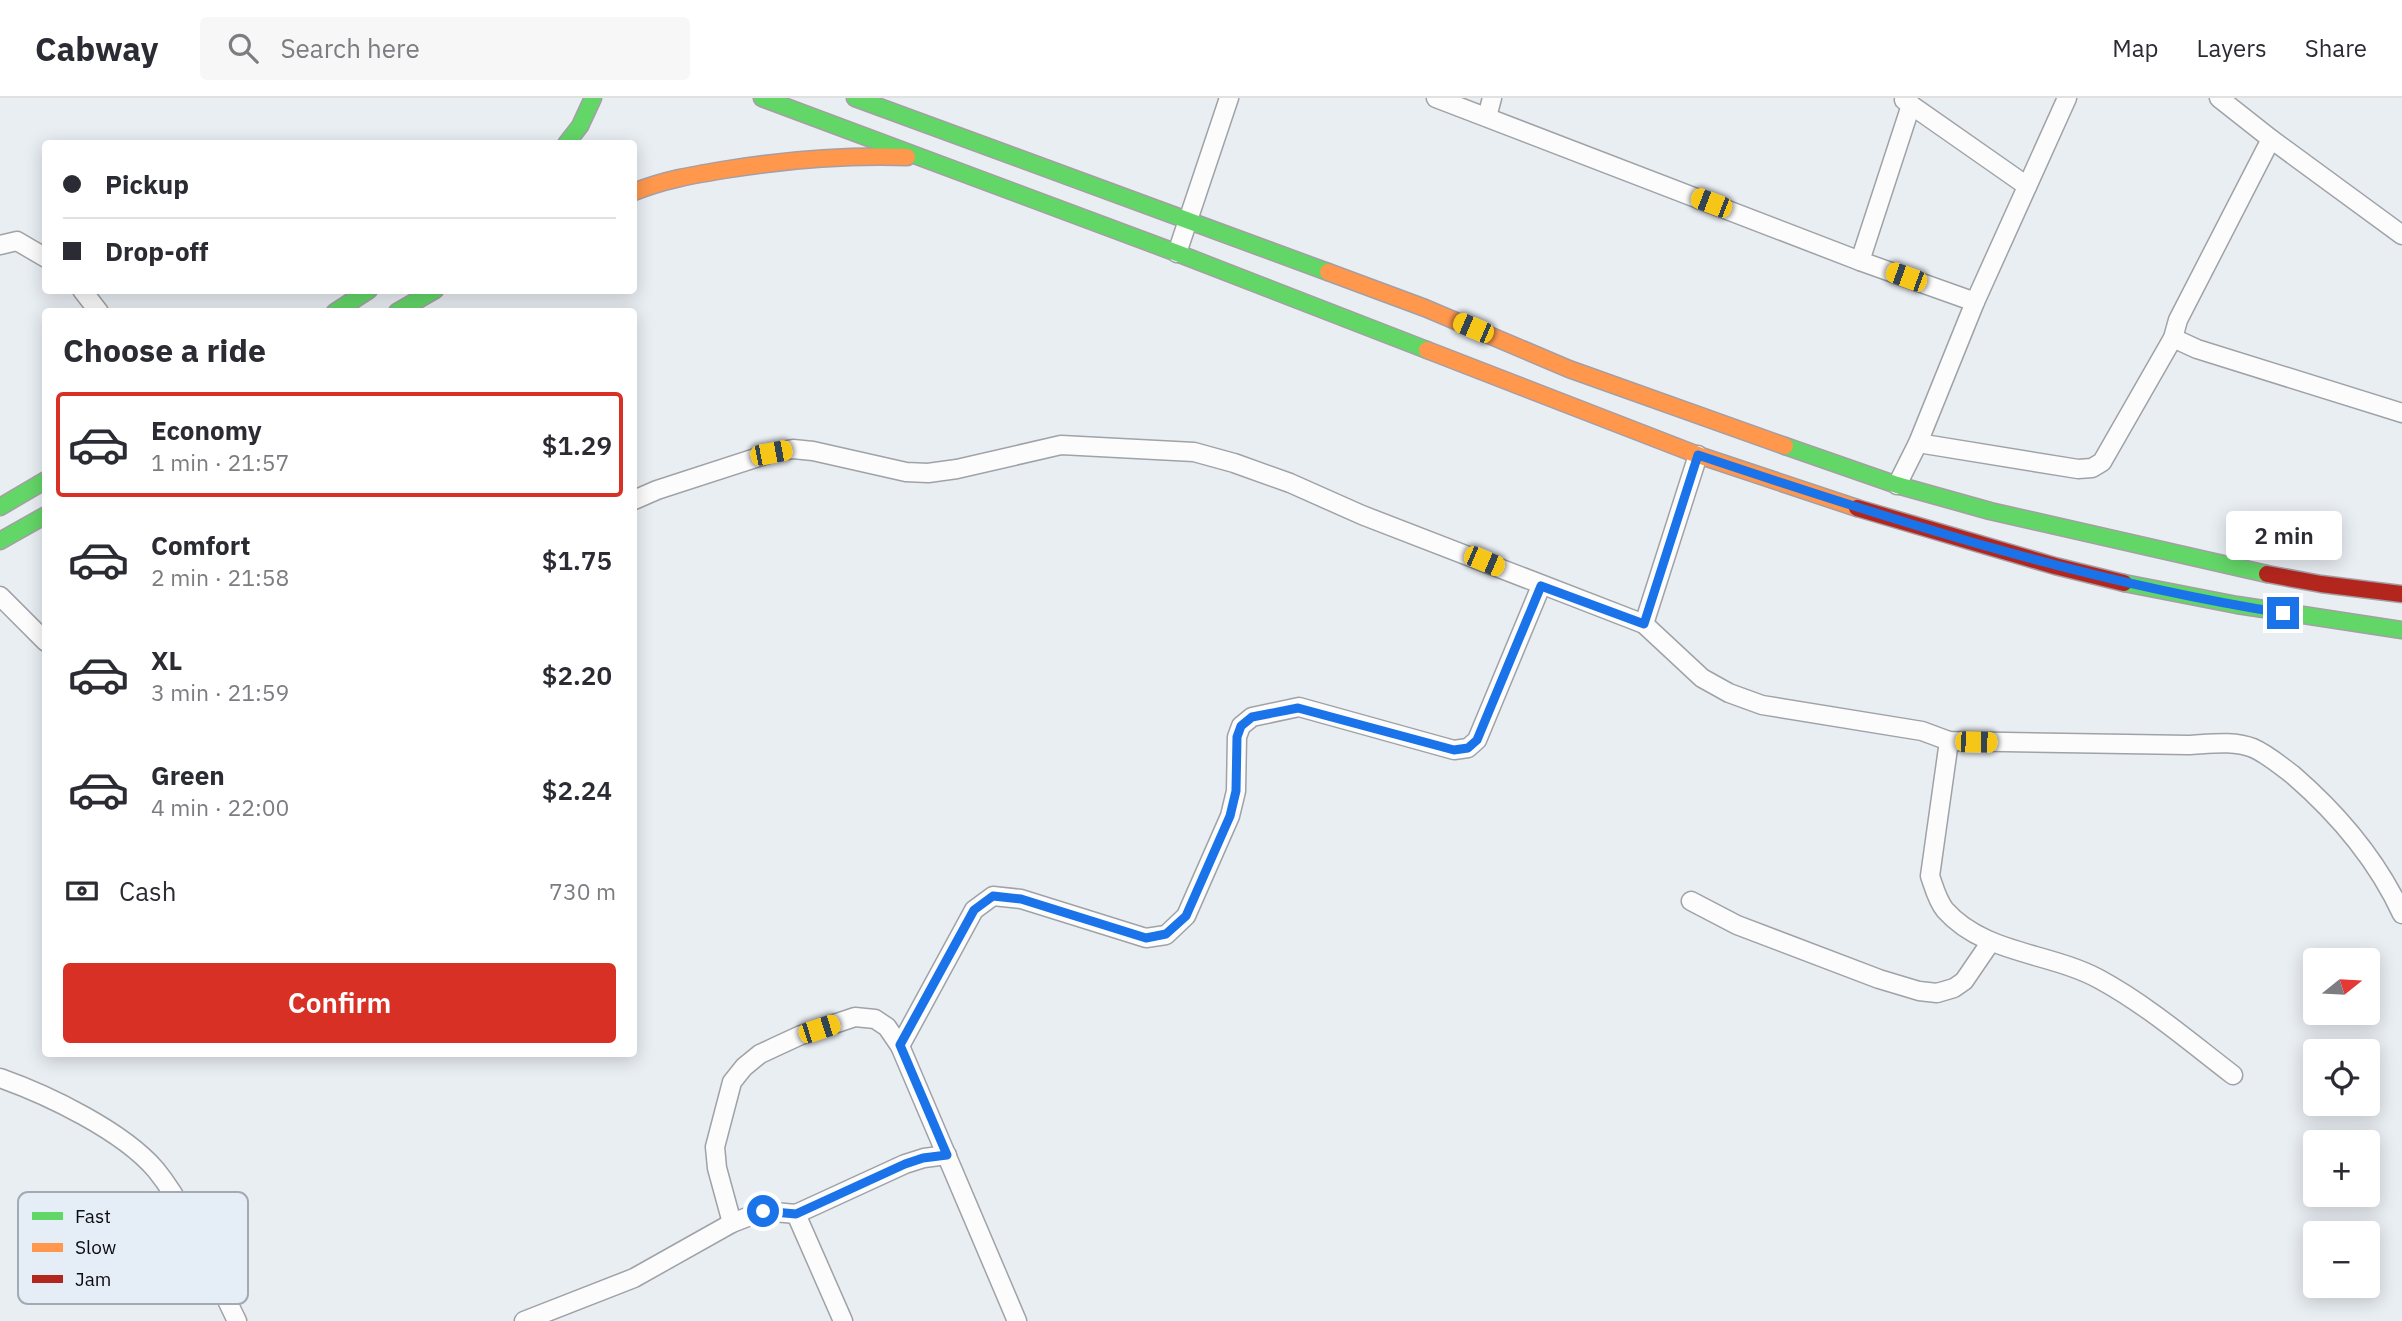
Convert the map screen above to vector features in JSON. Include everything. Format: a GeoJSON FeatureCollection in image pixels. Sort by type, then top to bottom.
{"type":"FeatureCollection","features":[{"type":"Feature","properties":{"kind":"main road"},"geometry":{"type":"LineString","coordinates":[[569,140],[580,126],[593,98]]}},
{"type":"Feature","properties":{"kind":"main road"},"geometry":{"type":"LineString","coordinates":[[762,98],[1177,253],[1698,455],[1859,509],[2055,566],[2237,605],[2402,629]]}},
{"type":"Feature","properties":{"kind":"main road"},"geometry":{"type":"LineString","coordinates":[[855,98],[1425,308],[1569,369],[1897,485],[1990,511],[2228,566],[2321,584],[2402,594]]}},
{"type":"Feature","properties":{"kind":"main road"},"geometry":{"type":"LineString","coordinates":[[637,191],[665,181],[800,158],[873,155],[918,158]]}},
{"type":"Feature","properties":{"kind":"main road"},"geometry":{"type":"LineString","coordinates":[[341,308],[363,294]]}},
{"type":"Feature","properties":{"kind":"main road"},"geometry":{"type":"LineString","coordinates":[[404,308],[428,294]]}},
{"type":"Feature","properties":{"kind":"main road"},"geometry":{"type":"LineString","coordinates":[[0,507],[42,482]]}},
{"type":"Feature","properties":{"kind":"main road"},"geometry":{"type":"LineString","coordinates":[[0,541],[42,517]]}},
{"type":"Feature","properties":{"kind":"street"},"geometry":{"type":"LineString","coordinates":[[1177,253],[1229,98]]}},
{"type":"Feature","properties":{"kind":"street"},"geometry":{"type":"LineString","coordinates":[[1436,98],[1860,261],[1975,302]]}},
{"type":"Feature","properties":{"kind":"street"},"geometry":{"type":"LineString","coordinates":[[1487,117],[1492,98]]}},
{"type":"Feature","properties":{"kind":"street"},"geometry":{"type":"LineString","coordinates":[[1897,485],[1918,443],[1975,302],[2067,98]]}},
{"type":"Feature","properties":{"kind":"street"},"geometry":{"type":"LineString","coordinates":[[2220,98],[2402,235]]}},
{"type":"Feature","properties":{"kind":"street"},"geometry":{"type":"LineString","coordinates":[[1860,261],[1907,102],[2027,186]]}},
{"type":"Feature","properties":{"kind":"street"},"geometry":{"type":"LineString","coordinates":[[1918,443],[2078,469],[2092,468],[2102,462],[2173,338],[2178,320],[2271,139]]}},
{"type":"Feature","properties":{"kind":"street"},"geometry":{"type":"LineString","coordinates":[[0,245],[17,241],[42,254]]}},
{"type":"Feature","properties":{"kind":"street"},"geometry":{"type":"LineString","coordinates":[[85,294],[96,308]]}},
{"type":"Feature","properties":{"kind":"street"},"geometry":{"type":"LineString","coordinates":[[2173,338],[2197,349],[2402,413]]}},
{"type":"Feature","properties":{"kind":"street"},"geometry":{"type":"LineString","coordinates":[[637,499],[771,453],[793,449],[906,472],[928,473],[1061,445],[1183,452],[1234,463],[1290,483],[1362,515],[1484,561],[1541,586],[1644,624],[1702,678],[1729,693],[1762,705],[1922,731],[1949,741],[2189,745],[2227,743],[2252,747],[2280,765],[2316,795],[2357,839],[2392,892],[2402,914]]}},
{"type":"Feature","properties":{"kind":"street"},"geometry":{"type":"LineString","coordinates":[[1644,624],[1698,455]]}},
{"type":"Feature","properties":{"kind":"street"},"geometry":{"type":"LineString","coordinates":[[900,1045],[974,910],[993,896],[1021,899],[1146,938],[1166,934],[1186,916],[1230,816],[1236,791],[1237,737],[1241,726],[1252,717],[1298,708],[1454,750],[1468,748],[1477,740],[1541,586]]}},
{"type":"Feature","properties":{"kind":"street"},"geometry":{"type":"LineString","coordinates":[[0,596],[42,638]]}},
{"type":"Feature","properties":{"kind":"street"},"geometry":{"type":"LineString","coordinates":[[1949,741],[1930,876],[1945,910],[1990,943],[2045,957],[2099,979],[2152,1014],[2233,1076]]}},
{"type":"Feature","properties":{"kind":"street"},"geometry":{"type":"LineString","coordinates":[[1691,901],[1737,925],[1879,979],[1919,991],[1937,993],[1954,989],[1964,981],[1990,943]]}},
{"type":"Feature","properties":{"kind":"street"},"geometry":{"type":"LineString","coordinates":[[732,1223],[717,1168],[715,1147],[732,1082],[744,1067],[775,1046],[855,1017],[876,1019],[887,1027],[900,1045],[1017,1321]]}},
{"type":"Feature","properties":{"kind":"street"},"geometry":{"type":"LineString","coordinates":[[0,1077],[63,1105],[103,1128],[154,1168],[171,1192]]}},
{"type":"Feature","properties":{"kind":"street"},"geometry":{"type":"LineString","coordinates":[[524,1321],[634,1278],[732,1223],[763,1211],[796,1214],[905,1164],[947,1155]]}},
{"type":"Feature","properties":{"kind":"street"},"geometry":{"type":"LineString","coordinates":[[796,1214],[843,1321]]}},
{"type":"Feature","properties":{"kind":"street"},"geometry":{"type":"LineString","coordinates":[[228,1304],[237,1321]]}},
{"type":"Feature","properties":{"kind":"traffic: fast"},"geometry":{"type":"LineString","coordinates":[[569,140],[580,126],[593,98]]}},
{"type":"Feature","properties":{"kind":"traffic: fast"},"geometry":{"type":"LineString","coordinates":[[762,98],[1177,253],[1427,350]]}},
{"type":"Feature","properties":{"kind":"traffic: fast"},"geometry":{"type":"LineString","coordinates":[[855,98],[1328,272]]}},
{"type":"Feature","properties":{"kind":"traffic: fast"},"geometry":{"type":"LineString","coordinates":[[341,308],[363,294]]}},
{"type":"Feature","properties":{"kind":"traffic: fast"},"geometry":{"type":"LineString","coordinates":[[404,308],[428,294]]}},
{"type":"Feature","properties":{"kind":"traffic: fast"},"geometry":{"type":"LineString","coordinates":[[1785,446],[1897,485],[1990,511],[2267,574]]}},
{"type":"Feature","properties":{"kind":"traffic: fast"},"geometry":{"type":"LineString","coordinates":[[0,507],[42,482]]}},
{"type":"Feature","properties":{"kind":"traffic: fast"},"geometry":{"type":"LineString","coordinates":[[0,541],[42,517]]}},
{"type":"Feature","properties":{"kind":"traffic: fast"},"geometry":{"type":"LineString","coordinates":[[2124,583],[2237,605],[2402,630]]}},
{"type":"Feature","properties":{"kind":"traffic: slow"},"geometry":{"type":"LineString","coordinates":[[637,191],[689,176],[769,163],[907,157]]}},
{"type":"Feature","properties":{"kind":"traffic: slow"},"geometry":{"type":"LineString","coordinates":[[1328,272],[1425,308],[1569,369],[1785,446]]}},
{"type":"Feature","properties":{"kind":"traffic: slow"},"geometry":{"type":"LineString","coordinates":[[1427,350],[1698,455],[1857,508]]}},
{"type":"Feature","properties":{"kind":"traffic: jam"},"geometry":{"type":"LineString","coordinates":[[1857,508],[2055,566],[2124,583]]}},
{"type":"Feature","properties":{"kind":"traffic: jam"},"geometry":{"type":"LineString","coordinates":[[2267,574],[2402,594]]}},
{"type":"Feature","properties":{"kind":"route"},"geometry":{"type":"LineString","coordinates":[[763,1211],[796,1214],[905,1164],[947,1155],[900,1045],[974,910],[993,896],[1021,899],[1146,938],[1166,934],[1186,916],[1230,816],[1236,791],[1237,737],[1241,726],[1252,717],[1298,708],[1454,750],[1468,748],[1477,740],[1541,586],[1644,624],[1698,455],[1847,505],[2055,566],[2133,585],[2283,613]]}}]}
